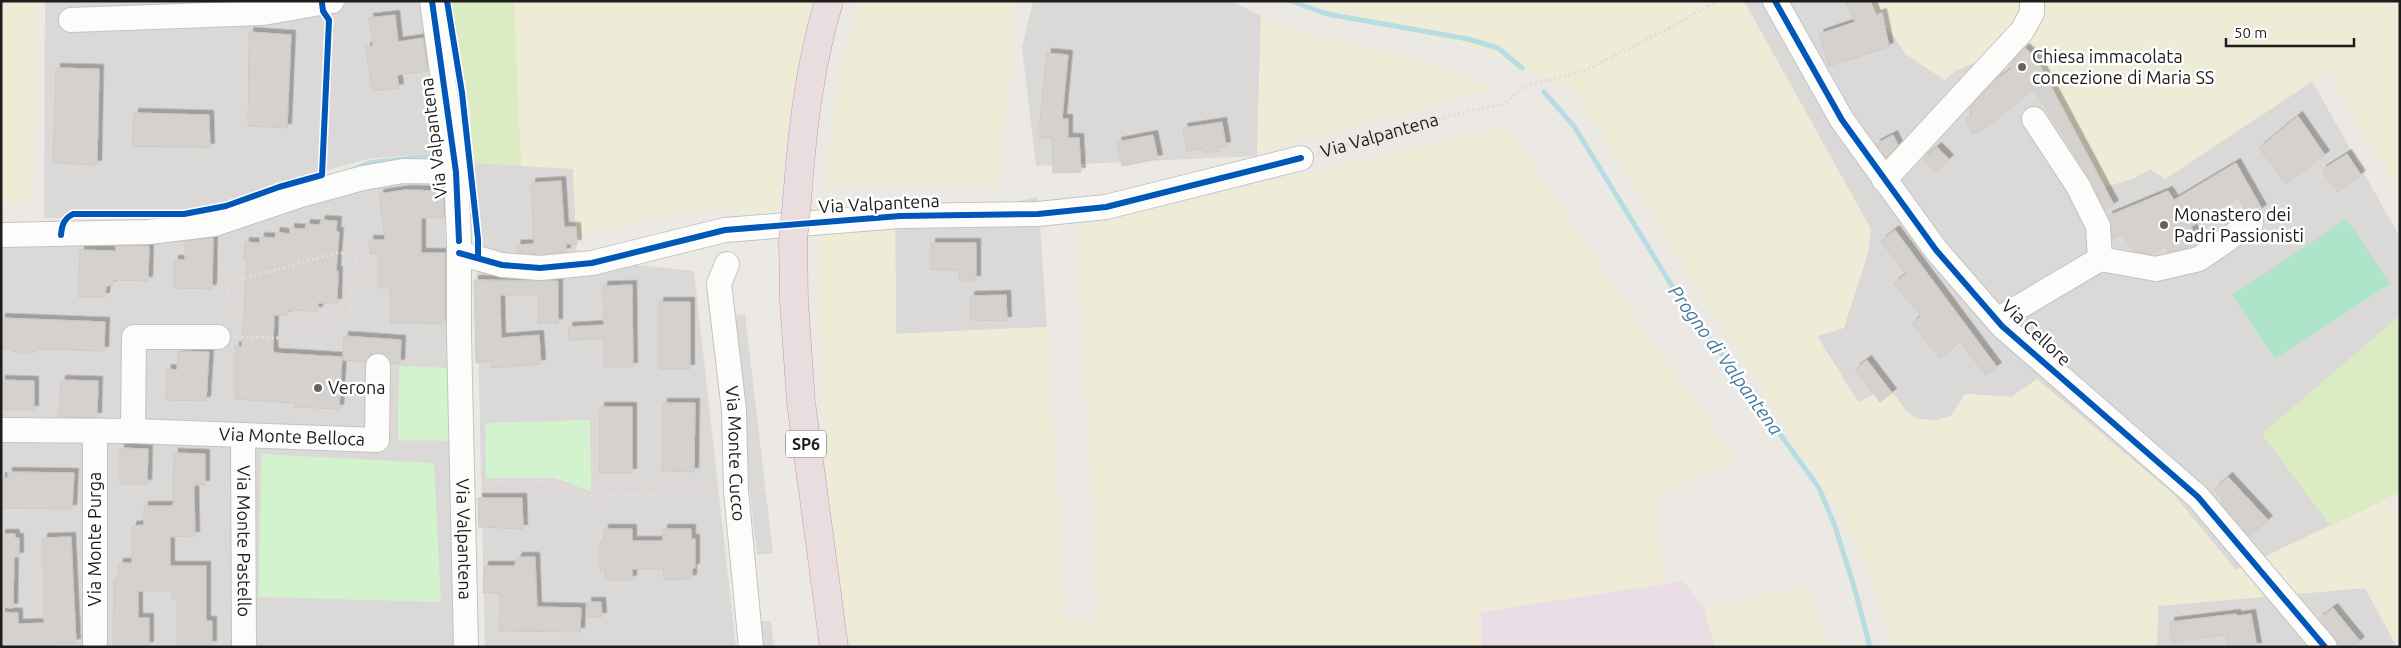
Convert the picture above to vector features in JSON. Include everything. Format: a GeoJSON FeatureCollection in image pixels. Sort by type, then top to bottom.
{"type":"FeatureCollection","features":[{"type":"Feature","properties":{"kind":"highway","name":"SP6"},"geometry":{"type":"LineString","coordinates":[[829,1],[813,66],[803,120],[793,240],[794,301],[800,402],[834,647]]}},
{"type":"Feature","properties":{"kind":"street"},"geometry":{"type":"LineString","coordinates":[[71,20],[263,13],[332,1]]}},
{"type":"Feature","properties":{"kind":"street","name":"Via Valpantena"},"geometry":{"type":"LineString","coordinates":[[432,1],[456,172],[466,647]]}},
{"type":"Feature","properties":{"kind":"street","name":"Via Cellore"},"geometry":{"type":"LineString","coordinates":[[1775,1],[1842,120],[1936,250],[1997,320],[2198,497],[2325,647]]}},
{"type":"Feature","properties":{"kind":"street"},"geometry":{"type":"LineString","coordinates":[[1884,180],[2022,30],[2032,13],[2032,1]]}},
{"type":"Feature","properties":{"kind":"street"},"geometry":{"type":"LineString","coordinates":[[2034,119],[2078,186],[2098,226],[2100,259]]}},
{"type":"Feature","properties":{"kind":"street","name":"Via Valpantena"},"geometry":{"type":"LineString","coordinates":[[459,253],[502,265],[540,268],[592,263],[725,230],[891,216],[1038,214],[1106,207],[1301,158]]}},
{"type":"Feature","properties":{"kind":"street","name":"Via Valpantena"},"geometry":{"type":"LineString","coordinates":[[1,235],[149,232],[215,224],[301,195],[363,178],[404,171],[456,172]]}},
{"type":"Feature","properties":{"kind":"street"},"geometry":{"type":"LineString","coordinates":[[1997,320],[2100,259],[2156,270],[2198,259],[2251,224]]}},
{"type":"Feature","properties":{"kind":"street","name":"Via Monte Cucco"},"geometry":{"type":"LineString","coordinates":[[727,264],[719,284],[734,410],[736,491],[751,647]]}},
{"type":"Feature","properties":{"kind":"street"},"geometry":{"type":"LineString","coordinates":[[133,431],[134,337],[222,337]]}},
{"type":"Feature","properties":{"kind":"street","name":"Via Monte Belloca"},"geometry":{"type":"LineString","coordinates":[[1,430],[133,431],[377,440],[378,366]]}},
{"type":"Feature","properties":{"kind":"street","name":"Via Monte Purga"},"geometry":{"type":"LineString","coordinates":[[94,647],[95,431]]}},
{"type":"Feature","properties":{"kind":"street","name":"Via Monte Pastello"},"geometry":{"type":"LineString","coordinates":[[243,435],[244,647]]}},
{"type":"Feature","properties":{"kind":"path"},"geometry":{"type":"LineString","coordinates":[[337,253],[357,253],[356,275],[352,275],[350,313],[283,338],[222,337],[228,283],[337,253]]}},
{"type":"Feature","properties":{"kind":"path"},"geometry":{"type":"LineString","coordinates":[[377,440],[462,444]]}},
{"type":"Feature","properties":{"kind":"path"},"geometry":{"type":"LineString","coordinates":[[463,482],[552,482],[592,496],[764,490]]}},
{"type":"Feature","properties":{"kind":"shaded area"},"geometry":{"type":"Polygon","coordinates":[[[1,1],[40,1],[32,203],[1,202],[1,1]]]}},
{"type":"Feature","properties":{"kind":"shaded area"},"geometry":{"type":"Polygon","coordinates":[[[45,1],[420,1],[440,111],[443,152],[368,159],[325,171],[215,218],[44,218],[45,1]]]}},
{"type":"Feature","properties":{"kind":"shaded area"},"geometry":{"type":"Polygon","coordinates":[[[514,1],[814,1],[792,97],[778,214],[695,210],[576,235],[573,169],[521,166],[514,1]]]}},
{"type":"Feature","properties":{"kind":"shaded area"},"geometry":{"type":"Polygon","coordinates":[[[860,1],[1016,1],[1008,100],[998,183],[823,188],[840,71],[860,1]]]}},
{"type":"Feature","properties":{"kind":"shaded area"},"geometry":{"type":"Polygon","coordinates":[[[1033,1],[1232,1],[1261,16],[1257,156],[1036,166],[1022,48],[1033,1]]]}},
{"type":"Feature","properties":{"kind":"shaded area"},"geometry":{"type":"Polygon","coordinates":[[[1296,1],[1744,1],[1871,229],[1868,253],[1844,328],[1817,336],[1858,402],[1883,390],[1894,394],[1906,411],[1917,419],[1936,420],[1951,416],[1965,394],[2011,397],[2037,379],[2172,493],[2236,570],[2386,499],[2400,520],[2400,645],[2396,645],[2365,588],[2158,606],[2157,647],[1889,647],[1880,597],[1843,520],[1574,91],[1485,51],[1296,1]]]}},
{"type":"Feature","properties":{"kind":"shaded area"},"geometry":{"type":"Polygon","coordinates":[[[1744,1],[1868,1],[1875,15],[1893,35],[1906,54],[1945,80],[1955,71],[1989,56],[2023,12],[2036,31],[2023,40],[2039,53],[2039,64],[2135,178],[2150,168],[2165,179],[2312,81],[2400,237],[2400,316],[2263,434],[2331,526],[2236,570],[2172,493],[2011,397],[1965,394],[1951,416],[1936,420],[1917,419],[1906,411],[1894,394],[1858,402],[1817,336],[1744,1]]]}},
{"type":"Feature","properties":{"kind":"shaded area"},"geometry":{"type":"Polygon","coordinates":[[[1868,1],[2400,1],[2400,195],[2327,72],[2165,179],[2150,169],[2135,178],[2096,190],[2036,82],[2039,53],[2023,41],[2036,31],[2023,12],[1989,56],[1955,71],[1945,80],[1906,54],[1893,35],[1875,15],[1868,1]]]}},
{"type":"Feature","properties":{"kind":"shaded area"},"geometry":{"type":"Polygon","coordinates":[[[1261,16],[1313,35],[1406,55],[1483,81],[1494,89],[1257,153],[1261,16]]]}},
{"type":"Feature","properties":{"kind":"shaded area"},"geometry":{"type":"Polygon","coordinates":[[[1506,126],[1691,397],[1738,461],[1656,495],[1665,584],[1480,612],[1482,647],[850,647],[829,503],[818,315],[819,230],[895,225],[896,334],[1047,327],[1064,619],[1099,621],[1076,226],[1506,126]]]}},
{"type":"Feature","properties":{"kind":"shaded area"},"geometry":{"type":"Polygon","coordinates":[[[474,163],[573,168],[577,259],[694,271],[736,647],[485,647],[474,163]]]}},
{"type":"Feature","properties":{"kind":"shaded area"},"geometry":{"type":"Polygon","coordinates":[[[444,178],[455,647],[1,647],[1,244],[64,241],[372,185],[444,178]]]}},
{"type":"Feature","properties":{"kind":"shaded area"},"geometry":{"type":"Polygon","coordinates":[[[1038,197],[1047,327],[896,334],[895,225],[1038,197]]]}},
{"type":"Feature","properties":{"kind":"shaded area"},"geometry":{"type":"Polygon","coordinates":[[[745,314],[773,553],[757,555],[730,316],[745,314]]]}},
{"type":"Feature","properties":{"kind":"shaded area","name":"Verona"},"geometry":{"type":"Polygon","coordinates":[[[351,356],[388,357],[386,441],[349,440],[351,356]]]}},
{"type":"Feature","properties":{"kind":"shaded area"},"geometry":{"type":"Polygon","coordinates":[[[1683,581],[1704,608],[1715,647],[1482,647],[1480,612],[1683,581]]]}},
{"type":"Feature","properties":{"kind":"shaded area"},"geometry":{"type":"Polygon","coordinates":[[[1809,585],[1831,647],[1715,647],[1704,608],[1809,585]]]}},
{"type":"Feature","properties":{"kind":"shaded area"},"geometry":{"type":"Polygon","coordinates":[[[2365,588],[2396,645],[2400,645],[2400,647],[2157,647],[2158,606],[2365,588]]]}},
{"type":"Feature","properties":{"kind":"shaded area"},"geometry":{"type":"Polygon","coordinates":[[[759,621],[771,621],[774,647],[761,647],[759,621]]]}},
{"type":"Feature","properties":{"kind":"green space"},"geometry":{"type":"Polygon","coordinates":[[[451,1],[514,1],[521,166],[474,163],[470,108],[451,1]]]}},
{"type":"Feature","properties":{"kind":"green space"},"geometry":{"type":"Polygon","coordinates":[[[2347,219],[2390,284],[2275,359],[2232,295],[2347,219]]]}},
{"type":"Feature","properties":{"kind":"green space"},"geometry":{"type":"Polygon","coordinates":[[[2400,316],[2400,492],[2331,526],[2262,434],[2400,316]]]}},
{"type":"Feature","properties":{"kind":"green space"},"geometry":{"type":"Polygon","coordinates":[[[399,366],[451,368],[450,441],[398,440],[399,366]]]}},
{"type":"Feature","properties":{"kind":"green space"},"geometry":{"type":"Polygon","coordinates":[[[590,420],[591,492],[555,478],[486,478],[485,423],[590,420]]]}},
{"type":"Feature","properties":{"kind":"green space"},"geometry":{"type":"Polygon","coordinates":[[[261,454],[434,463],[441,602],[259,597],[261,454]]]}},
{"type":"Feature","properties":{"kind":"building"},"geometry":{"type":"Polygon","coordinates":[[[1845,1],[1870,1],[1876,15],[1882,13],[1889,47],[1829,66],[1819,34],[1855,22],[1845,1]]]}},
{"type":"Feature","properties":{"kind":"building"},"geometry":{"type":"Polygon","coordinates":[[[395,15],[398,42],[423,38],[428,71],[397,75],[399,88],[372,91],[366,47],[373,46],[369,18],[395,15]]]}},
{"type":"Feature","properties":{"kind":"building"},"geometry":{"type":"Polygon","coordinates":[[[249,32],[291,35],[287,128],[248,126],[249,32]]]}},
{"type":"Feature","properties":{"kind":"building"},"geometry":{"type":"Polygon","coordinates":[[[2025,48],[2042,63],[2040,66],[2114,205],[2105,210],[2090,179],[2034,89],[1980,132],[1972,133],[1966,118],[1972,116],[1969,108],[1996,80],[2012,68],[2009,65],[2025,48]]]}},
{"type":"Feature","properties":{"kind":"building"},"geometry":{"type":"Polygon","coordinates":[[[1047,53],[1068,55],[1062,119],[1068,119],[1068,138],[1079,138],[1081,172],[1053,173],[1052,137],[1040,138],[1047,53]]]}},
{"type":"Feature","properties":{"kind":"building"},"geometry":{"type":"Polygon","coordinates":[[[56,68],[99,69],[97,165],[53,163],[56,68]]]}},
{"type":"Feature","properties":{"kind":"building"},"geometry":{"type":"Polygon","coordinates":[[[134,113],[209,115],[210,148],[132,146],[134,113]]]}},
{"type":"Feature","properties":{"kind":"building"},"geometry":{"type":"Polygon","coordinates":[[[2298,116],[2325,155],[2286,184],[2259,148],[2298,116]]]}},
{"type":"Feature","properties":{"kind":"building"},"geometry":{"type":"Polygon","coordinates":[[[1222,122],[1226,146],[1217,148],[1218,151],[1204,153],[1204,149],[1187,151],[1183,128],[1222,122]]]}},
{"type":"Feature","properties":{"kind":"building"},"geometry":{"type":"Polygon","coordinates":[[[1153,135],[1158,159],[1122,166],[1117,142],[1153,135]]]}},
{"type":"Feature","properties":{"kind":"building"},"geometry":{"type":"Polygon","coordinates":[[[1893,135],[1898,145],[1886,158],[1876,144],[1893,135]]]}},
{"type":"Feature","properties":{"kind":"building"},"geometry":{"type":"Polygon","coordinates":[[[1937,147],[1949,159],[1935,172],[1923,159],[1937,147]]]}},
{"type":"Feature","properties":{"kind":"building"},"geometry":{"type":"Polygon","coordinates":[[[2347,154],[2361,175],[2337,192],[2322,170],[2347,154]]]}},
{"type":"Feature","properties":{"kind":"building"},"geometry":{"type":"Polygon","coordinates":[[[2236,163],[2262,209],[2258,212],[2246,211],[2238,197],[2191,227],[2199,241],[2187,248],[2168,252],[2165,247],[2150,254],[2133,251],[2122,233],[2113,239],[2108,216],[2168,191],[2174,200],[2236,163]]]}},
{"type":"Feature","properties":{"kind":"building"},"geometry":{"type":"Polygon","coordinates":[[[561,181],[564,227],[576,227],[577,244],[566,244],[566,252],[540,254],[517,252],[516,245],[534,244],[531,183],[561,181]]]}},
{"type":"Feature","properties":{"kind":"building"},"geometry":{"type":"Polygon","coordinates":[[[405,190],[443,191],[444,217],[421,218],[421,253],[445,253],[445,324],[390,323],[391,288],[379,288],[379,254],[370,254],[369,240],[385,240],[379,194],[405,190]]]}},
{"type":"Feature","properties":{"kind":"building"},"geometry":{"type":"Polygon","coordinates":[[[321,220],[337,221],[336,232],[339,232],[336,271],[338,271],[337,303],[318,303],[318,311],[287,310],[287,315],[274,315],[273,348],[274,353],[342,357],[339,409],[295,407],[295,403],[235,399],[235,346],[242,347],[247,260],[244,260],[245,242],[260,243],[260,237],[275,238],[276,232],[290,234],[290,228],[305,229],[306,224],[320,225],[321,220]]]}},
{"type":"Feature","properties":{"kind":"building"},"geometry":{"type":"Polygon","coordinates":[[[1895,230],[1997,367],[1986,375],[1960,342],[1940,358],[1912,323],[1921,316],[1894,283],[1906,274],[1881,241],[1895,230]]]}},
{"type":"Feature","properties":{"kind":"building"},"geometry":{"type":"Polygon","coordinates":[[[213,238],[212,289],[174,288],[174,260],[185,260],[185,241],[213,238]]]}},
{"type":"Feature","properties":{"kind":"building"},"geometry":{"type":"Polygon","coordinates":[[[931,243],[976,243],[976,280],[959,280],[959,270],[931,270],[931,243]]]}},
{"type":"Feature","properties":{"kind":"building"},"geometry":{"type":"Polygon","coordinates":[[[116,246],[149,246],[148,281],[113,280],[113,285],[106,286],[105,297],[78,297],[80,250],[116,251],[116,246]]]}},
{"type":"Feature","properties":{"kind":"building"},"geometry":{"type":"Polygon","coordinates":[[[474,280],[558,281],[558,323],[538,323],[538,295],[500,295],[501,338],[539,335],[541,364],[491,368],[491,361],[476,363],[474,280]]]}},
{"type":"Feature","properties":{"kind":"building"},"geometry":{"type":"Polygon","coordinates":[[[632,285],[633,367],[604,367],[604,339],[569,340],[568,327],[604,325],[603,286],[632,285]]]}},
{"type":"Feature","properties":{"kind":"building"},"geometry":{"type":"Polygon","coordinates":[[[1006,295],[1007,321],[971,320],[970,296],[1006,295]]]}},
{"type":"Feature","properties":{"kind":"building"},"geometry":{"type":"Polygon","coordinates":[[[659,302],[690,302],[690,369],[659,369],[659,302]]]}},
{"type":"Feature","properties":{"kind":"building"},"geometry":{"type":"Polygon","coordinates":[[[1,318],[105,322],[104,351],[36,349],[36,352],[13,352],[13,349],[1,349],[1,318]]]}},
{"type":"Feature","properties":{"kind":"building"},"geometry":{"type":"Polygon","coordinates":[[[344,336],[401,340],[400,364],[391,363],[385,354],[379,352],[371,354],[365,362],[343,360],[344,336]]]}},
{"type":"Feature","properties":{"kind":"building"},"geometry":{"type":"Polygon","coordinates":[[[178,351],[209,352],[206,401],[166,400],[167,369],[177,370],[178,351]]]}},
{"type":"Feature","properties":{"kind":"building"},"geometry":{"type":"Polygon","coordinates":[[[1867,360],[1892,393],[1880,402],[1855,369],[1867,360]]]}},
{"type":"Feature","properties":{"kind":"building"},"geometry":{"type":"Polygon","coordinates":[[[1,380],[34,381],[34,410],[1,409],[1,380]]]}},
{"type":"Feature","properties":{"kind":"building"},"geometry":{"type":"Polygon","coordinates":[[[61,380],[98,381],[97,417],[59,417],[61,380]]]}},
{"type":"Feature","properties":{"kind":"building"},"geometry":{"type":"Polygon","coordinates":[[[663,403],[695,403],[694,472],[662,471],[663,403]]]}},
{"type":"Feature","properties":{"kind":"building"},"geometry":{"type":"Polygon","coordinates":[[[600,407],[632,407],[632,473],[599,473],[600,407]]]}},
{"type":"Feature","properties":{"kind":"building"},"geometry":{"type":"Polygon","coordinates":[[[120,448],[148,449],[147,484],[120,484],[120,448]]]}},
{"type":"Feature","properties":{"kind":"building"},"geometry":{"type":"Polygon","coordinates":[[[174,453],[205,454],[205,485],[194,485],[195,536],[170,537],[170,566],[206,566],[206,621],[212,621],[212,645],[177,647],[177,599],[172,599],[172,591],[138,591],[138,618],[149,618],[149,646],[113,647],[114,579],[118,579],[119,563],[132,563],[132,526],[144,525],[144,506],[173,506],[174,453]]]}},
{"type":"Feature","properties":{"kind":"building"},"geometry":{"type":"Polygon","coordinates":[[[8,472],[74,473],[72,509],[1,508],[1,477],[8,478],[8,472]]]}},
{"type":"Feature","properties":{"kind":"building"},"geometry":{"type":"Polygon","coordinates":[[[2228,477],[2268,520],[2249,536],[2221,503],[2224,501],[2214,489],[2228,477]]]}},
{"type":"Feature","properties":{"kind":"building"},"geometry":{"type":"Polygon","coordinates":[[[478,498],[522,498],[523,529],[479,527],[478,498]]]}},
{"type":"Feature","properties":{"kind":"building"},"geometry":{"type":"Polygon","coordinates":[[[604,529],[632,529],[632,541],[661,541],[663,540],[663,529],[691,529],[691,539],[695,539],[695,568],[692,568],[692,579],[664,580],[663,569],[632,569],[632,580],[605,580],[605,570],[600,570],[600,541],[604,541],[604,529]]]}},
{"type":"Feature","properties":{"kind":"building"},"geometry":{"type":"Polygon","coordinates":[[[1,534],[15,534],[15,538],[19,538],[19,557],[14,557],[13,608],[1,607],[1,534]]]}},
{"type":"Feature","properties":{"kind":"building"},"geometry":{"type":"Polygon","coordinates":[[[71,537],[76,643],[1,647],[1,612],[18,613],[18,624],[44,623],[43,538],[71,537]]]}},
{"type":"Feature","properties":{"kind":"building"},"geometry":{"type":"Polygon","coordinates":[[[518,557],[535,557],[537,607],[581,608],[580,632],[499,631],[500,593],[483,593],[484,566],[514,566],[518,557]]]}},
{"type":"Feature","properties":{"kind":"building"},"geometry":{"type":"Polygon","coordinates":[[[587,602],[601,602],[602,617],[588,617],[587,602]]]}},
{"type":"Feature","properties":{"kind":"building"},"geometry":{"type":"Polygon","coordinates":[[[2333,608],[2360,641],[2353,647],[2338,647],[2336,638],[2319,619],[2333,608]]]}},
{"type":"Feature","properties":{"kind":"building"},"geometry":{"type":"Polygon","coordinates":[[[2236,614],[2237,616],[2251,614],[2257,647],[2228,647],[2226,635],[2172,642],[2170,622],[2236,614]]]}},
{"type":"Feature","properties":{"kind":"waterway","name":"Progno di Valpantena"},"geometry":{"type":"LineString","coordinates":[[1291,1],[1327,14],[1468,39],[1498,48],[1522,68]]}},
{"type":"Feature","properties":{"kind":"waterway","name":"Progno di Valpantena"},"geometry":{"type":"LineString","coordinates":[[1544,92],[1574,126],[1683,304],[1730,365],[1819,488],[1835,526],[1870,647]]}},
{"type":"Feature","properties":{"kind":"waterway"},"geometry":{"type":"LineString","coordinates":[[354,169],[369,163],[446,154]]}},
{"type":"Feature","properties":{"kind":"cycle path"},"geometry":{"type":"LineString","coordinates":[[432,1],[456,172],[459,241]]}},
{"type":"Feature","properties":{"kind":"cycle path"},"geometry":{"type":"LineString","coordinates":[[447,1],[462,93],[478,239],[478,258]]}},
{"type":"Feature","properties":{"kind":"cycle path"},"geometry":{"type":"LineString","coordinates":[[1775,1],[1842,120],[1936,250],[2002,326],[2198,497],[2325,647]]}},
{"type":"Feature","properties":{"kind":"cycle path"},"geometry":{"type":"LineString","coordinates":[[61,235],[64,222],[73,214],[184,214],[226,206],[279,187],[322,175],[329,20],[323,11],[322,3]]}},
{"type":"Feature","properties":{"kind":"cycle path"},"geometry":{"type":"LineString","coordinates":[[459,253],[502,265],[540,268],[592,263],[725,230],[900,216],[1038,214],[1106,207],[1301,158]]}},
{"type":"Feature","properties":{"kind":"place","name":"Chiesa immacolata concezione di Maria SS"},"geometry":{"type":"Point","coordinates":[2022,67]}},
{"type":"Feature","properties":{"kind":"place","name":"Monastero dei Padri Passionisti"},"geometry":{"type":"Point","coordinates":[2164,225]}},
{"type":"Feature","properties":{"kind":"place","name":"Verona"},"geometry":{"type":"Point","coordinates":[318,388]}}]}
